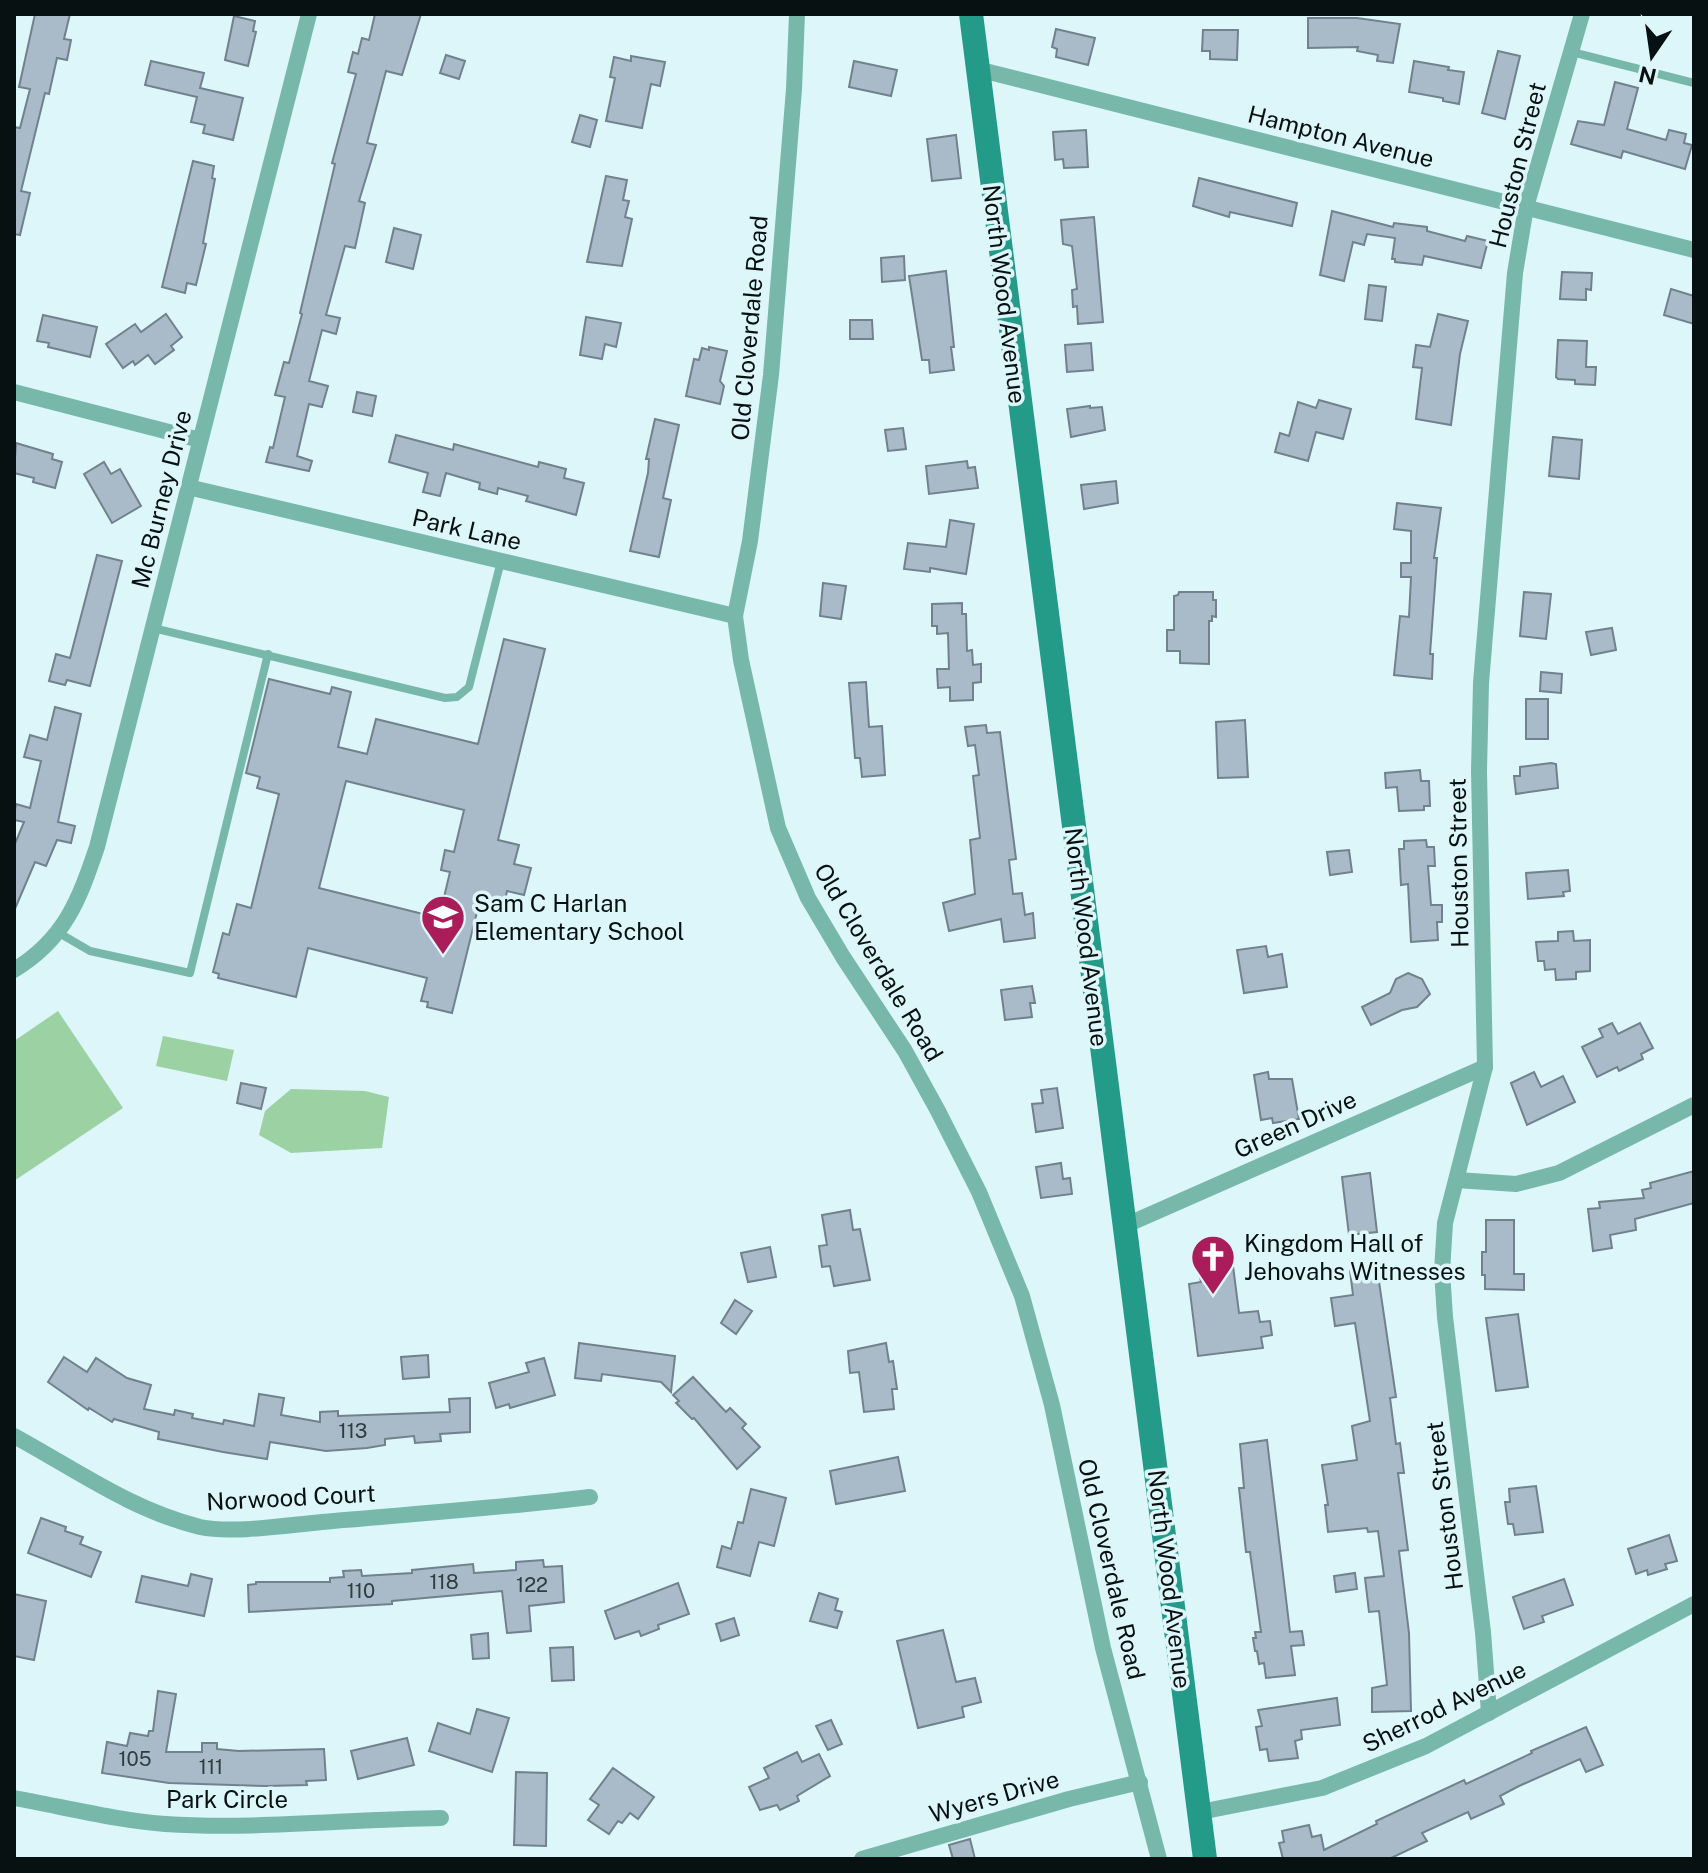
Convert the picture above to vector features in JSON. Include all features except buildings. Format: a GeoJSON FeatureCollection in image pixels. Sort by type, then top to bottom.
{"type":"FeatureCollection","features":[{"type":"Feature","properties":{"kind":"main road","name":"North Wood Avenue"},"geometry":{"type":"LineString","coordinates":[[971,14],[1205,1859]]}},
{"type":"Feature","properties":{"kind":"street","name":"Mc Burney Drive"},"geometry":{"type":"LineString","coordinates":[[14,970],[59,933],[82,890],[97,847],[309,14]]}},
{"type":"Feature","properties":{"kind":"street","name":"Old Cloverdale Road"},"geometry":{"type":"LineString","coordinates":[[797,14],[771,375],[750,541],[735,616],[741,660],[778,828],[819,918],[905,1051],[945,1125],[979,1192],[1022,1296],[1052,1405],[1103,1648],[1159,1859]]}},
{"type":"Feature","properties":{"kind":"street","name":"Houston Street"},"geometry":{"type":"LineString","coordinates":[[1489,1713],[1483,1632],[1442,1271],[1445,1223],[1485,1067],[1479,771],[1481,683],[1515,273],[1526,207],[1582,14]]}},
{"type":"Feature","properties":{"kind":"street","name":"Hampton Avenue"},"geometry":{"type":"LineString","coordinates":[[977,69],[1694,250]]}},
{"type":"Feature","properties":{"kind":"street"},"geometry":{"type":"LineString","coordinates":[[14,392],[200,440]]}},
{"type":"Feature","properties":{"kind":"street","name":"Park Lane"},"geometry":{"type":"LineString","coordinates":[[188,487],[735,616]]}},
{"type":"Feature","properties":{"kind":"street","name":"Green Drive"},"geometry":{"type":"LineString","coordinates":[[1124,1226],[1485,1067]]}},
{"type":"Feature","properties":{"kind":"street"},"geometry":{"type":"LineString","coordinates":[[1457,1180],[1516,1184],[1559,1173],[1694,1105]]}},
{"type":"Feature","properties":{"kind":"street","name":"Norwood Court"},"geometry":{"type":"LineString","coordinates":[[14,1436],[105,1490],[153,1513],[204,1528],[254,1528],[590,1497]]}},
{"type":"Feature","properties":{"kind":"street","name":"Sherrod Avenue"},"geometry":{"type":"LineString","coordinates":[[1200,1812],[1322,1788],[1385,1765],[1694,1604]]}},
{"type":"Feature","properties":{"kind":"street","name":"Wyers Drive"},"geometry":{"type":"LineString","coordinates":[[862,1859],[1069,1799],[1140,1782]]}},
{"type":"Feature","properties":{"kind":"street","name":"Park Circle"},"geometry":{"type":"LineString","coordinates":[[14,1798],[132,1819],[207,1826],[441,1818]]}},
{"type":"Feature","properties":{"kind":"lane"},"geometry":{"type":"LineString","coordinates":[[1572,52],[1694,83]]}},
{"type":"Feature","properties":{"kind":"lane"},"geometry":{"type":"LineString","coordinates":[[153,628],[445,698],[457,697],[469,687],[501,561]]}},
{"type":"Feature","properties":{"kind":"lane"},"geometry":{"type":"LineString","coordinates":[[59,933],[90,951],[190,973],[268,654]]}},
{"type":"Feature","properties":{"kind":"green space"},"geometry":{"type":"Polygon","coordinates":[[[58,1011],[123,1108],[14,1181],[14,1041],[58,1011]]]}},
{"type":"Feature","properties":{"kind":"green space"},"geometry":{"type":"Polygon","coordinates":[[[163,1036],[234,1050],[227,1081],[156,1066],[163,1036]]]}},
{"type":"Feature","properties":{"kind":"green space"},"geometry":{"type":"Polygon","coordinates":[[[291,1089],[365,1091],[389,1097],[382,1148],[291,1153],[259,1135],[265,1111],[291,1089]]]}},
{"type":"Feature","properties":{"kind":"place","name":"Sam C Harlan Elementary School"},"geometry":{"type":"Point","coordinates":[443,956]}},
{"type":"Feature","properties":{"kind":"place","name":"Kingdom Hall of Jehovahs Witnesses"},"geometry":{"type":"Point","coordinates":[1213,1296]}}]}
